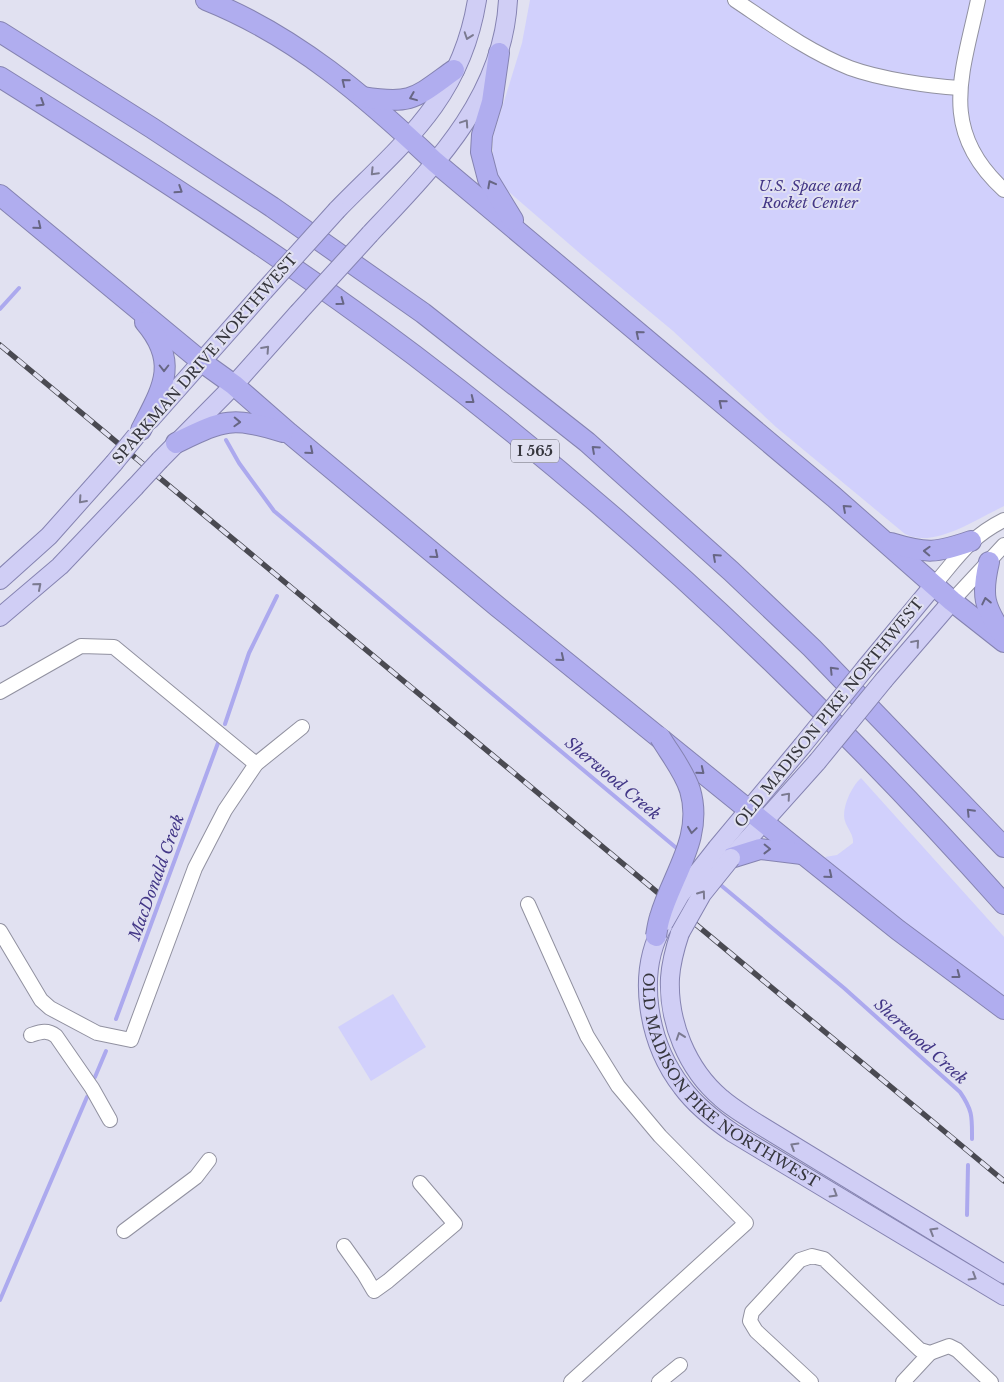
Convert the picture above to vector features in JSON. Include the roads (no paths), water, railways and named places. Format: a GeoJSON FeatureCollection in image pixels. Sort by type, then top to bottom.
{"type":"FeatureCollection","features":[{"type":"Feature","properties":{"kind":"highway"},"geometry":{"type":"LineString","coordinates":[[206,0],[231,10],[303,50],[363,97],[527,240],[834,497],[952,601],[1004,642]]}},
{"type":"Feature","properties":{"kind":"highway","name":"I 565"},"geometry":{"type":"LineString","coordinates":[[0,32],[152,128],[264,202],[423,313],[587,442],[731,571],[812,648],[1004,847]]}},
{"type":"Feature","properties":{"kind":"highway"},"geometry":{"type":"LineString","coordinates":[[499,53],[492,102],[482,135],[482,160],[491,186],[527,240]]}},
{"type":"Feature","properties":{"kind":"highway"},"geometry":{"type":"LineString","coordinates":[[363,97],[386,101],[406,100],[423,93],[454,70]]}},
{"type":"Feature","properties":{"kind":"highway","name":"I 565"},"geometry":{"type":"LineString","coordinates":[[0,77],[120,152],[258,243],[416,356],[522,440],[633,535],[745,637],[882,772],[1004,904]]}},
{"type":"Feature","properties":{"kind":"highway"},"geometry":{"type":"LineString","coordinates":[[0,195],[202,362],[234,385],[289,434],[498,607],[803,854],[905,935],[1004,1009]]}},
{"type":"Feature","properties":{"kind":"highway"},"geometry":{"type":"LineString","coordinates":[[124,297],[158,341],[164,360],[164,380],[160,393],[139,433]]}},
{"type":"Feature","properties":{"kind":"highway"},"geometry":{"type":"LineString","coordinates":[[176,443],[210,426],[228,422],[254,423],[289,434]]}},
{"type":"Feature","properties":{"kind":"highway"},"geometry":{"type":"LineString","coordinates":[[883,540],[912,550],[928,552],[943,551],[972,541]]}},
{"type":"Feature","properties":{"kind":"highway"},"geometry":{"type":"LineString","coordinates":[[989,562],[984,593],[986,604],[1004,637]]}},
{"type":"Feature","properties":{"kind":"highway"},"geometry":{"type":"LineString","coordinates":[[660,737],[684,777],[693,802],[694,814],[691,839],[660,917],[661,929]]}},
{"type":"Feature","properties":{"kind":"highway"},"geometry":{"type":"LineString","coordinates":[[724,853],[760,849],[803,854]]}},
{"type":"Feature","properties":{"kind":"main road","name":"SPARKMAN DRIVE NORTHWEST"},"geometry":{"type":"LineString","coordinates":[[0,580],[49,536],[264,291],[337,210],[408,137],[434,105],[454,70],[468,36],[477,0]]}},
{"type":"Feature","properties":{"kind":"main road","name":"SPARKMAN DRIVE NORTHWEST"},"geometry":{"type":"LineString","coordinates":[[0,617],[60,566],[176,443],[234,385],[436,162],[474,110],[483,93],[499,53],[506,21],[508,0]]}},
{"type":"Feature","properties":{"kind":"main road","name":"OLD MADISON PIKE NORTHWEST"},"geometry":{"type":"LineString","coordinates":[[757,816],[802,746],[934,585]]}},
{"type":"Feature","properties":{"kind":"main road","name":"OLD MADISON PIKE NORTHWEST"},"geometry":{"type":"LineString","coordinates":[[952,601],[817,762],[757,816],[724,853],[680,895],[661,929],[652,953],[648,980],[650,1013],[664,1057],[671,1071],[699,1107],[733,1133],[1004,1296]]}},
{"type":"Feature","properties":{"kind":"main road","name":"OLD MADISON PIKE NORTHWEST"},"geometry":{"type":"LineString","coordinates":[[724,853],[680,933],[670,978],[672,1007],[679,1036],[696,1070],[720,1098],[755,1122],[1004,1274]]}},
{"type":"Feature","properties":{"kind":"street"},"geometry":{"type":"LineString","coordinates":[[734,0],[817,52],[852,69],[882,77],[960,88]]}},
{"type":"Feature","properties":{"kind":"street"},"geometry":{"type":"LineString","coordinates":[[978,0],[960,88],[963,130],[971,149],[981,164],[1004,190]]}},
{"type":"Feature","properties":{"kind":"street"},"geometry":{"type":"LineString","coordinates":[[934,585],[972,541],[984,531],[1004,520]]}},
{"type":"Feature","properties":{"kind":"street"},"geometry":{"type":"LineString","coordinates":[[952,601],[1004,545]]}},
{"type":"Feature","properties":{"kind":"street"},"geometry":{"type":"LineString","coordinates":[[0,692],[81,646],[114,647],[199,718],[221,733],[256,764]]}},
{"type":"Feature","properties":{"kind":"street"},"geometry":{"type":"LineString","coordinates":[[0,931],[41,1000],[50,1008],[96,1033],[131,1040],[195,868],[225,810],[256,764],[302,726]]}},
{"type":"Feature","properties":{"kind":"street"},"geometry":{"type":"LineString","coordinates":[[528,904],[587,1036],[618,1086],[660,1136],[746,1223],[571,1382]]}},
{"type":"Feature","properties":{"kind":"street"},"geometry":{"type":"LineString","coordinates":[[31,1035],[44,1031],[52,1032],[56,1036],[92,1088],[110,1120]]}},
{"type":"Feature","properties":{"kind":"street"},"geometry":{"type":"LineString","coordinates":[[124,1231],[196,1177],[209,1160]]}},
{"type":"Feature","properties":{"kind":"street"},"geometry":{"type":"LineString","coordinates":[[344,1246],[374,1291],[388,1281],[455,1224],[420,1183]]}},
{"type":"Feature","properties":{"kind":"street"},"geometry":{"type":"LineString","coordinates":[[810,1382],[756,1331],[750,1321],[752,1312],[800,1260],[806,1257],[818,1256],[824,1259],[920,1350],[930,1353]]}},
{"type":"Feature","properties":{"kind":"street"},"geometry":{"type":"LineString","coordinates":[[904,1382],[930,1353],[949,1346],[957,1350],[991,1382]]}},
{"type":"Feature","properties":{"kind":"street"},"geometry":{"type":"LineString","coordinates":[[659,1382],[680,1364]]}},
{"type":"Feature","properties":{"kind":"waterway"},"geometry":{"type":"LineString","coordinates":[[0,309],[19,288]]}},
{"type":"Feature","properties":{"kind":"waterway","name":"Sherwood Creek"},"geometry":{"type":"LineString","coordinates":[[226,440],[239,463],[274,511],[680,851]]}},
{"type":"Feature","properties":{"kind":"waterway","name":"MacDonald Creek"},"geometry":{"type":"LineString","coordinates":[[225,724],[249,653],[277,596]]}},
{"type":"Feature","properties":{"kind":"waterway","name":"MacDonald Creek"},"geometry":{"type":"LineString","coordinates":[[116,1019],[218,743]]}},
{"type":"Feature","properties":{"kind":"waterway","name":"Sherwood Creek"},"geometry":{"type":"LineString","coordinates":[[717,882],[844,988],[960,1092],[971,1114],[972,1139]]}},
{"type":"Feature","properties":{"kind":"waterway"},"geometry":{"type":"LineString","coordinates":[[95,1077],[106,1051]]}},
{"type":"Feature","properties":{"kind":"waterway","name":"MacDonald Creek"},"geometry":{"type":"LineString","coordinates":[[0,1300],[87,1097]]}},
{"type":"Feature","properties":{"kind":"waterway","name":"Sherwood Creek"},"geometry":{"type":"LineString","coordinates":[[967,1215],[968,1165]]}},
{"type":"Feature","properties":{"kind":"railway"},"geometry":{"type":"LineString","coordinates":[[0,345],[1004,1181]]}},
{"type":"Feature","properties":{"kind":"park label","name":"U.S. Space and Rocket Center"},"geometry":{"type":"Point","coordinates":[810,194]}}]}
